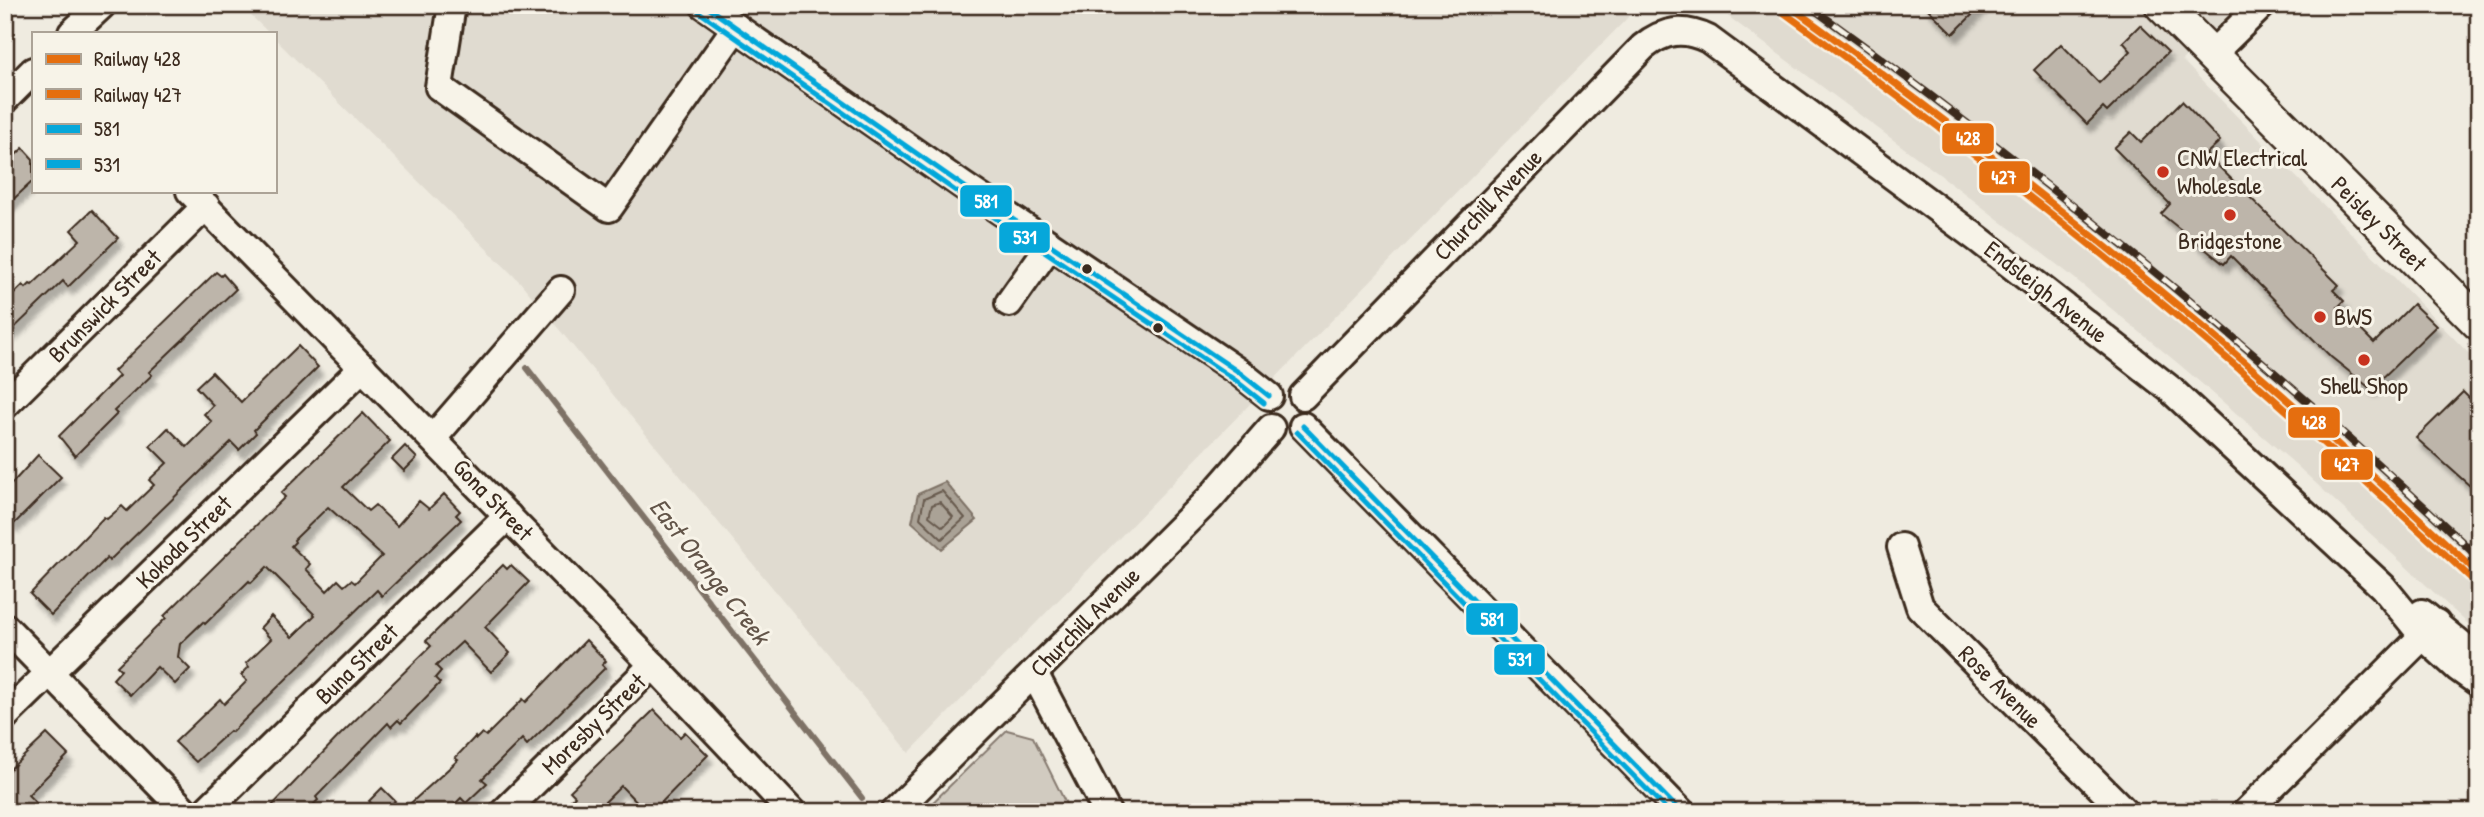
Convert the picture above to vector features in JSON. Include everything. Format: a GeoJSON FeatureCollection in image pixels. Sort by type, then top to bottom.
{"type":"FeatureCollection","features":[{"type":"Feature","properties":{"kind":"main road","name":"Peisley Street"},"geometry":{"type":"LineString","coordinates":[[2162,5],[2479,323]]}},
{"type":"Feature","properties":{"kind":"street"},"geometry":{"type":"LineString","coordinates":[[73,32],[102,5]]}},
{"type":"Feature","properties":{"kind":"street"},"geometry":{"type":"LineString","coordinates":[[452,5],[439,87],[609,208],[736,27]]}},
{"type":"Feature","properties":{"kind":"street"},"geometry":{"type":"LineString","coordinates":[[704,5],[1240,373],[1269,396]]}},
{"type":"Feature","properties":{"kind":"street"},"geometry":{"type":"LineString","coordinates":[[2211,55],[2262,5]]}},
{"type":"Feature","properties":{"kind":"street","name":"Churchill Avenue"},"geometry":{"type":"LineString","coordinates":[[1303,396],[1643,47],[1656,37],[1683,31]]}},
{"type":"Feature","properties":{"kind":"street","name":"Endsleigh Avenue"},"geometry":{"type":"LineString","coordinates":[[1683,31],[1694,33],[1719,48],[1978,239],[2170,389],[2472,670]]}},
{"type":"Feature","properties":{"kind":"street"},"geometry":{"type":"LineString","coordinates":[[5,99],[32,72]]}},
{"type":"Feature","properties":{"kind":"street","name":"Gona Street"},"geometry":{"type":"LineString","coordinates":[[198,198],[653,665],[792,812]]}},
{"type":"Feature","properties":{"kind":"street","name":"Brunswick Street"},"geometry":{"type":"LineString","coordinates":[[5,405],[198,198]]}},
{"type":"Feature","properties":{"kind":"street"},"geometry":{"type":"LineString","coordinates":[[1009,303],[1050,244]]}},
{"type":"Feature","properties":{"kind":"street"},"geometry":{"type":"LineString","coordinates":[[433,438],[561,290]]}},
{"type":"Feature","properties":{"kind":"street","name":"Kokoda Street"},"geometry":{"type":"LineString","coordinates":[[5,716],[363,367]]}},
{"type":"Feature","properties":{"kind":"street"},"geometry":{"type":"LineString","coordinates":[[1282,389],[1290,389],[1303,396],[1309,414],[1303,426],[1284,434],[1271,428],[1264,416],[1265,402],[1269,396],[1282,389]]}},
{"type":"Feature","properties":{"kind":"street"},"geometry":{"type":"LineString","coordinates":[[1303,426],[1681,812]]}},
{"type":"Feature","properties":{"kind":"street","name":"Churchill Avenue"},"geometry":{"type":"LineString","coordinates":[[894,812],[1210,498],[1271,428]]}},
{"type":"Feature","properties":{"kind":"street","name":"Buna Street"},"geometry":{"type":"LineString","coordinates":[[205,812],[508,516]]}},
{"type":"Feature","properties":{"kind":"street","name":"Rose Avenue"},"geometry":{"type":"LineString","coordinates":[[1901,547],[1920,607],[2125,812]]}},
{"type":"Feature","properties":{"kind":"street"},"geometry":{"type":"LineString","coordinates":[[5,627],[186,812]]}},
{"type":"Feature","properties":{"kind":"street"},"geometry":{"type":"LineString","coordinates":[[2246,812],[2430,630]]}},
{"type":"Feature","properties":{"kind":"street","name":"Moresby Street"},"geometry":{"type":"LineString","coordinates":[[503,812],[653,665]]}},
{"type":"Feature","properties":{"kind":"street"},"geometry":{"type":"LineString","coordinates":[[2338,723],[2391,678],[2411,668],[2429,665],[2472,670]]}},
{"type":"Feature","properties":{"kind":"street"},"geometry":{"type":"LineString","coordinates":[[1034,673],[1107,812]]}},
{"type":"Feature","properties":{"kind":"shaded area"},"geometry":{"type":"Polygon","coordinates":[[[240,5],[1640,5],[909,753],[520,282],[276,40],[276,32],[268,32],[240,5]]]}},
{"type":"Feature","properties":{"kind":"shaded area"},"geometry":{"type":"Polygon","coordinates":[[[1713,5],[2238,5],[2182,60],[2479,364],[2479,634],[2294,463],[2068,273],[1713,5]]]}},
{"type":"Feature","properties":{"kind":"shaded area"},"geometry":{"type":"Polygon","coordinates":[[[1007,730],[1033,737],[1070,812],[923,812],[1007,730]]]}},
{"type":"Feature","properties":{"kind":"water"},"geometry":{"type":"Polygon","coordinates":[[[945,482],[977,520],[942,549],[912,522],[918,494],[945,482]]]}},
{"type":"Feature","properties":{"kind":"building"},"geometry":{"type":"Polygon","coordinates":[[[1924,5],[1982,5],[1953,34],[1924,5]]]}},
{"type":"Feature","properties":{"kind":"building"},"geometry":{"type":"Polygon","coordinates":[[[2140,25],[2168,52],[2107,112],[2103,108],[2087,124],[2034,70],[2061,44],[2099,83],[2131,51],[2123,42],[2140,25]]]}},
{"type":"Feature","properties":{"kind":"building"},"geometry":{"type":"Polygon","coordinates":[[[2182,101],[2220,141],[2206,154],[2339,285],[2333,290],[2344,301],[2338,307],[2374,343],[2413,304],[2436,326],[2371,389],[2331,357],[2231,256],[2224,264],[2161,214],[2170,204],[2114,148],[2131,132],[2141,142],[2182,101]]]}},
{"type":"Feature","properties":{"kind":"building"},"geometry":{"type":"Polygon","coordinates":[[[23,148],[32,158],[32,182],[5,207],[5,165],[23,148]]]}},
{"type":"Feature","properties":{"kind":"building"},"geometry":{"type":"Polygon","coordinates":[[[92,210],[118,238],[68,287],[63,281],[5,337],[5,303],[23,285],[26,288],[32,285],[80,240],[71,230],[92,210]]]}},
{"type":"Feature","properties":{"kind":"building"},"geometry":{"type":"Polygon","coordinates":[[[216,272],[221,276],[223,274],[236,289],[149,372],[152,375],[114,411],[117,414],[75,456],[59,436],[119,376],[114,371],[216,272]]]}},
{"type":"Feature","properties":{"kind":"building"},"geometry":{"type":"Polygon","coordinates":[[[298,346],[318,367],[254,430],[256,433],[239,450],[231,442],[109,561],[107,558],[51,615],[30,594],[104,517],[107,519],[122,506],[127,511],[154,485],[149,480],[167,463],[150,446],[168,428],[187,447],[212,422],[204,414],[213,405],[196,387],[212,372],[241,402],[298,346]]]}},
{"type":"Feature","properties":{"kind":"building"},"geometry":{"type":"Polygon","coordinates":[[[2463,392],[2479,408],[2479,494],[2416,438],[2463,392]]]}},
{"type":"Feature","properties":{"kind":"building"},"geometry":{"type":"Polygon","coordinates":[[[363,413],[390,441],[343,487],[368,511],[375,505],[397,526],[419,501],[429,509],[444,494],[460,511],[456,515],[461,520],[382,596],[377,590],[232,732],[196,762],[175,742],[220,699],[224,704],[247,681],[241,675],[249,667],[246,663],[271,639],[260,628],[271,616],[292,637],[315,615],[267,567],[180,644],[178,657],[190,669],[175,684],[157,667],[130,695],[113,679],[121,670],[117,666],[285,497],[281,493],[363,413]],[[328,507],[291,546],[310,564],[306,569],[327,591],[338,580],[344,586],[351,580],[355,583],[382,556],[328,507]]]}},
{"type":"Feature","properties":{"kind":"building"},"geometry":{"type":"Polygon","coordinates":[[[405,446],[417,458],[404,471],[392,459],[405,446]]]}},
{"type":"Feature","properties":{"kind":"building"},"geometry":{"type":"Polygon","coordinates":[[[38,455],[61,477],[14,524],[5,516],[5,491],[38,455]]]}},
{"type":"Feature","properties":{"kind":"building"},"geometry":{"type":"Polygon","coordinates":[[[503,565],[507,569],[511,565],[529,582],[485,627],[510,653],[491,672],[462,642],[436,666],[441,671],[435,678],[440,683],[401,723],[398,720],[391,727],[388,723],[316,797],[318,800],[306,812],[266,812],[431,646],[426,641],[503,565]]]}},
{"type":"Feature","properties":{"kind":"building"},"geometry":{"type":"Polygon","coordinates":[[[586,640],[606,661],[602,665],[605,668],[527,745],[522,739],[482,779],[487,783],[466,803],[461,798],[447,812],[401,812],[458,760],[455,758],[475,737],[476,739],[482,733],[486,736],[523,699],[526,702],[586,640]]]}},
{"type":"Feature","properties":{"kind":"building"},"geometry":{"type":"Polygon","coordinates":[[[654,710],[680,737],[685,732],[708,755],[652,812],[646,812],[621,786],[595,812],[559,812],[575,796],[570,791],[654,710]]]}},
{"type":"Feature","properties":{"kind":"building"},"geometry":{"type":"Polygon","coordinates":[[[47,734],[68,755],[28,795],[45,812],[5,812],[5,774],[47,734]]]}},
{"type":"Feature","properties":{"kind":"building"},"geometry":{"type":"Polygon","coordinates":[[[382,788],[395,801],[384,812],[380,812],[369,801],[382,788]]]}},
{"type":"Feature","properties":{"kind":"waterway","name":"East Orange Creek"},"geometry":{"type":"LineString","coordinates":[[527,368],[862,798]]}},
{"type":"Feature","properties":{"kind":"railway"},"geometry":{"type":"LineString","coordinates":[[1808,5],[1982,135],[2153,270],[2319,411],[2479,558]]}},
{"type":"Feature","properties":{"kind":"rail line","name":"428"},"geometry":{"type":"LineString","coordinates":[[1788,5],[1923,104],[2099,241],[2313,422],[2479,574]]}},
{"type":"Feature","properties":{"kind":"rail line","name":"427"},"geometry":{"type":"LineString","coordinates":[[1783,12],[1961,144],[2136,282],[2307,428],[2473,580]]}},
{"type":"Feature","properties":{"kind":"transit line","name":"581"},"geometry":{"type":"LineString","coordinates":[[704,5],[962,185],[1240,373],[1269,396]]}},
{"type":"Feature","properties":{"kind":"transit line","name":"531"},"geometry":{"type":"LineString","coordinates":[[699,12],[957,192],[1235,380],[1264,403]]}},
{"type":"Feature","properties":{"kind":"transit line","name":"581"},"geometry":{"type":"LineString","coordinates":[[1303,426],[1681,812]]}},
{"type":"Feature","properties":{"kind":"transit line","name":"531"},"geometry":{"type":"LineString","coordinates":[[1297,432],[1669,812]]}},
{"type":"Feature","properties":{"kind":"place","name":"CNW Electrical Wholesale"},"geometry":{"type":"Point","coordinates":[2163,172]}},
{"type":"Feature","properties":{"kind":"place","name":"Bridgestone"},"geometry":{"type":"Point","coordinates":[2230,215]}},
{"type":"Feature","properties":{"kind":"place","name":"BWS"},"geometry":{"type":"Point","coordinates":[2320,317]}},
{"type":"Feature","properties":{"kind":"place","name":"Shell Shop"},"geometry":{"type":"Point","coordinates":[2364,360]}}]}
